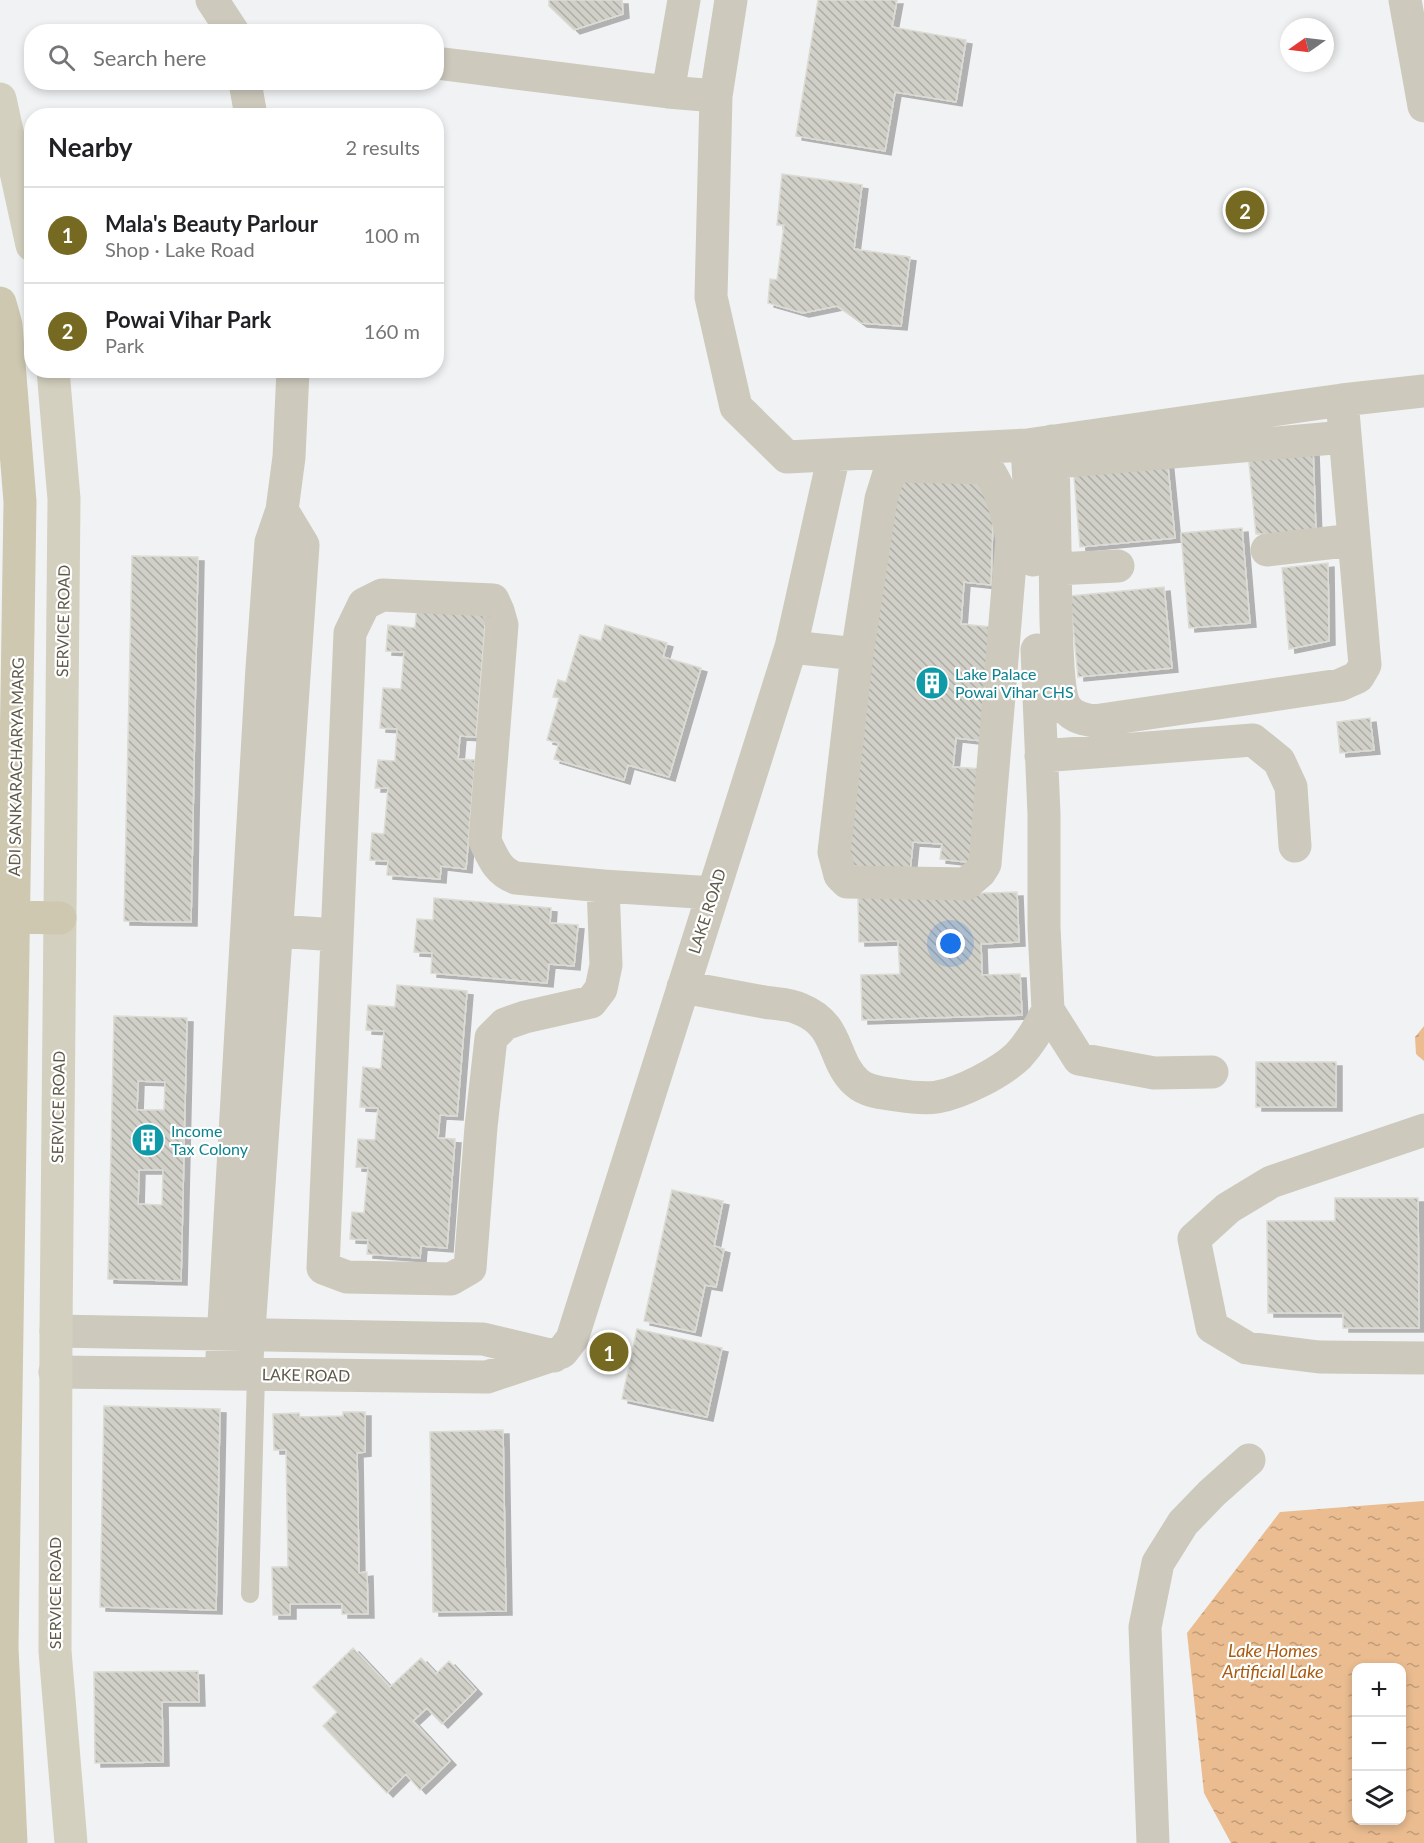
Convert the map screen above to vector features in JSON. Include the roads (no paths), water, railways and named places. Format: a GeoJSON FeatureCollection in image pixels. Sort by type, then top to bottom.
{"type":"FeatureCollection","features":[{"type":"Feature","properties":{"kind":"main road","name":"ADI SANKARACHARYA MARG"},"geometry":{"type":"LineString","coordinates":[[0,303],[6,326],[20,502],[2,1647],[11,1843]]}},
{"type":"Feature","properties":{"kind":"main road"},"geometry":{"type":"LineString","coordinates":[[14,918],[60,918]]}},
{"type":"Feature","properties":{"kind":"street"},"geometry":{"type":"LineString","coordinates":[[212,0],[228,24]]}},
{"type":"Feature","properties":{"kind":"street"},"geometry":{"type":"LineString","coordinates":[[668,92],[684,0]]}},
{"type":"Feature","properties":{"kind":"street"},"geometry":{"type":"LineString","coordinates":[[731,0],[716,96],[711,297],[736,407],[788,457],[834,454],[961,457],[987,468],[1004,503],[1012,539],[985,864],[980,872],[966,884],[846,882],[840,875],[834,852],[857,654],[881,499],[891,467],[961,457],[1044,449],[1345,437]]}},
{"type":"Feature","properties":{"kind":"street"},"geometry":{"type":"LineString","coordinates":[[1405,0],[1424,105]]}},
{"type":"Feature","properties":{"kind":"street"},"geometry":{"type":"LineString","coordinates":[[444,64],[716,96]]}},
{"type":"Feature","properties":{"kind":"street"},"geometry":{"type":"LineString","coordinates":[[246,90],[250,108]]}},
{"type":"Feature","properties":{"kind":"street"},"geometry":{"type":"LineString","coordinates":[[0,99],[24,208]]}},
{"type":"Feature","properties":{"kind":"street","name":"SERVICE ROAD"},"geometry":{"type":"LineString","coordinates":[[53,378],[64,499],[55,1372],[55,1651],[71,1843]]}},
{"type":"Feature","properties":{"kind":"street"},"geometry":{"type":"LineString","coordinates":[[241,1374],[236,1334],[256,1016],[270,554],[271,542],[282,510],[290,457],[293,378]]}},
{"type":"Feature","properties":{"kind":"street"},"geometry":{"type":"LineString","coordinates":[[1044,449],[1342,400],[1424,391]]}},
{"type":"Feature","properties":{"kind":"street"},"geometry":{"type":"LineString","coordinates":[[1044,449],[1055,569],[1057,649],[1064,704],[1070,712],[1079,719],[1094,721],[1340,685],[1352,681],[1365,665],[1342,400]]}},
{"type":"Feature","properties":{"kind":"street"},"geometry":{"type":"LineString","coordinates":[[1044,449],[1041,756],[1048,1010],[1078,1059],[1154,1073],[1212,1072]]}},
{"type":"Feature","properties":{"kind":"street","name":"LAKE ROAD"},"geometry":{"type":"LineString","coordinates":[[55,1372],[487,1377],[562,1352],[572,1339],[791,647],[834,454]]}},
{"type":"Feature","properties":{"kind":"street"},"geometry":{"type":"LineString","coordinates":[[256,1016],[277,931],[303,545],[282,510]]}},
{"type":"Feature","properties":{"kind":"street"},"geometry":{"type":"LineString","coordinates":[[1267,550],[1354,540]]}},
{"type":"Feature","properties":{"kind":"street"},"geometry":{"type":"LineString","coordinates":[[1055,569],[1118,566]]}},
{"type":"Feature","properties":{"kind":"street"},"geometry":{"type":"LineString","coordinates":[[603,886],[606,965],[601,989],[591,1002],[525,1017],[505,1024],[491,1038],[481,1127],[470,1268],[451,1279],[346,1277],[323,1268],[350,633],[364,604],[382,595],[493,600],[502,625],[485,841],[494,860],[505,874],[603,886],[712,893]]}},
{"type":"Feature","properties":{"kind":"street"},"geometry":{"type":"LineString","coordinates":[[791,647],[857,654]]}},
{"type":"Feature","properties":{"kind":"street"},"geometry":{"type":"LineString","coordinates":[[1041,756],[1252,740],[1279,762],[1291,787],[1295,846]]}},
{"type":"Feature","properties":{"kind":"street"},"geometry":{"type":"LineString","coordinates":[[277,931],[337,935]]}},
{"type":"Feature","properties":{"kind":"street"},"geometry":{"type":"LineString","coordinates":[[683,987],[800,1008],[818,1018],[830,1034],[845,1069],[857,1084],[869,1090],[915,1098],[937,1097],[970,1086],[995,1072],[1017,1057],[1035,1034],[1048,1010]]}},
{"type":"Feature","properties":{"kind":"street"},"geometry":{"type":"LineString","coordinates":[[1424,1130],[1271,1182],[1228,1208],[1194,1239],[1212,1327],[1247,1348],[1319,1357],[1424,1358]]}},
{"type":"Feature","properties":{"kind":"street"},"geometry":{"type":"LineString","coordinates":[[56,1331],[483,1339],[554,1356]]}},
{"type":"Feature","properties":{"kind":"street"},"geometry":{"type":"LineString","coordinates":[[1153,1843],[1145,1627],[1158,1563],[1183,1523],[1212,1492],[1249,1460]]}},
{"type":"Feature","properties":{"kind":"lane"},"geometry":{"type":"LineString","coordinates":[[241,1374],[250,1594]]}},
{"type":"Feature","properties":{"kind":"water"},"geometry":{"type":"Polygon","coordinates":[[[1424,1026],[1424,1061],[1416,1054],[1415,1037],[1424,1026]]]}},
{"type":"Feature","properties":{"kind":"water","name":"Lake Homes Artificial Lake"},"geometry":{"type":"Polygon","coordinates":[[[1424,1501],[1424,1843],[1231,1843],[1204,1793],[1187,1633],[1280,1512],[1424,1501]]]}},
{"type":"Feature","properties":{"kind":"place","name":"Powai Vihar Park"},"geometry":{"type":"Point","coordinates":[1245,210]}},
{"type":"Feature","properties":{"kind":"place","name":"Lake Palace Powai Vihar CHS"},"geometry":{"type":"Point","coordinates":[932,683]}},
{"type":"Feature","properties":{"kind":"place","name":"Income Tax Colony"},"geometry":{"type":"Point","coordinates":[148,1140]}},
{"type":"Feature","properties":{"kind":"place","name":"Mala's Beauty Parlour"},"geometry":{"type":"Point","coordinates":[609,1352]}}]}
